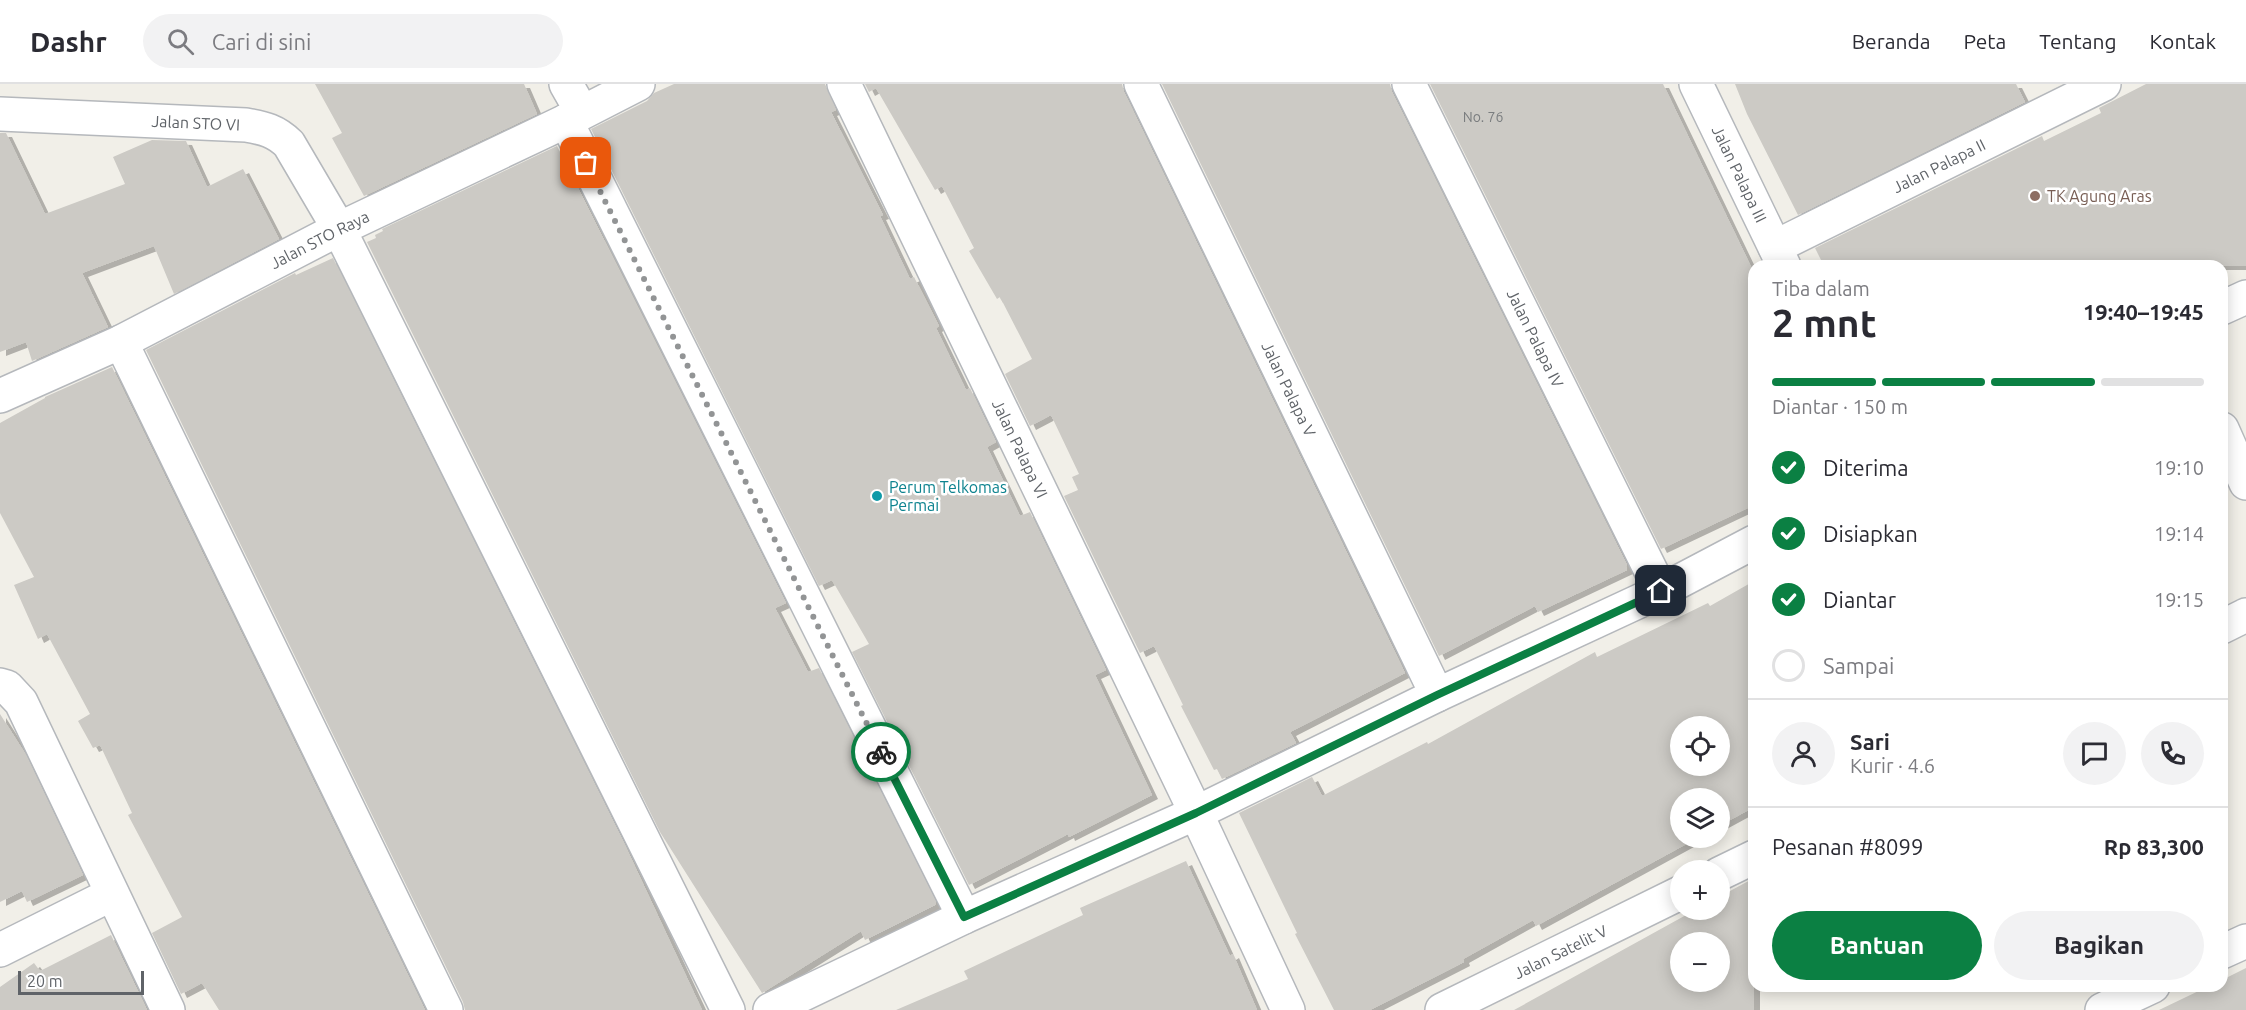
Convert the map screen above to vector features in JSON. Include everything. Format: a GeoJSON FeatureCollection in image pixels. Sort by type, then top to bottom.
{"type":"FeatureCollection","features":[{"type":"Feature","properties":{"kind":"street"},"geometry":{"type":"LineString","coordinates":[[566,84],[574,117],[964,917]]}},
{"type":"Feature","properties":{"kind":"street","name":"Jalan STO Raya"},"geometry":{"type":"LineString","coordinates":[[0,396],[121,342],[339,229],[638,84]]}},
{"type":"Feature","properties":{"kind":"street","name":"Jalan Palapa VI"},"geometry":{"type":"LineString","coordinates":[[844,84],[1196,813],[1288,1010]]}},
{"type":"Feature","properties":{"kind":"street","name":"Jalan Palapa V"},"geometry":{"type":"LineString","coordinates":[[1141,84],[1437,695]]}},
{"type":"Feature","properties":{"kind":"street","name":"Jalan Palapa IV"},"geometry":{"type":"LineString","coordinates":[[1409,84],[1661,591]]}},
{"type":"Feature","properties":{"kind":"street","name":"Jalan Palapa III"},"geometry":{"type":"LineString","coordinates":[[1696,84],[1779,256]]}},
{"type":"Feature","properties":{"kind":"street","name":"Jalan Palapa II"},"geometry":{"type":"LineString","coordinates":[[1779,256],[2104,84]]}},
{"type":"Feature","properties":{"kind":"street","name":"Jalan STO VI"},"geometry":{"type":"LineString","coordinates":[[0,114],[8,112],[234,125],[267,129],[279,134],[289,144],[339,229],[728,1010]]}},
{"type":"Feature","properties":{"kind":"street"},"geometry":{"type":"LineString","coordinates":[[2228,305],[2246,297]]}},
{"type":"Feature","properties":{"kind":"street"},"geometry":{"type":"LineString","coordinates":[[121,342],[446,1010]]}},
{"type":"Feature","properties":{"kind":"street"},"geometry":{"type":"LineString","coordinates":[[2228,442],[2246,483]]}},
{"type":"Feature","properties":{"kind":"street"},"geometry":{"type":"LineString","coordinates":[[770,1010],[964,917],[1196,813],[1437,695],[1661,591],[1748,545]]}},
{"type":"Feature","properties":{"kind":"street"},"geometry":{"type":"LineString","coordinates":[[2228,624],[2246,615]]}},
{"type":"Feature","properties":{"kind":"street"},"geometry":{"type":"LineString","coordinates":[[0,685],[7,687],[21,702],[168,1010]]}},
{"type":"Feature","properties":{"kind":"street"},"geometry":{"type":"LineString","coordinates":[[1730,869],[1748,860]]}},
{"type":"Feature","properties":{"kind":"street"},"geometry":{"type":"LineString","coordinates":[[0,950],[112,894]]}},
{"type":"Feature","properties":{"kind":"street","name":"Jalan Satelit V"},"geometry":{"type":"LineString","coordinates":[[1442,1010],[1670,898]]}},
{"type":"Feature","properties":{"kind":"street"},"geometry":{"type":"LineString","coordinates":[[2228,949],[2246,940]]}},
{"type":"Feature","properties":{"kind":"street"},"geometry":{"type":"LineString","coordinates":[[2102,1010],[2140,992]]}},
{"type":"Feature","properties":{"kind":"building"},"geometry":{"type":"Polygon","coordinates":[[[315,84],[524,84],[537,114],[364,196],[332,138],[342,133],[315,84]]]}},
{"type":"Feature","properties":{"kind":"building"},"geometry":{"type":"Polygon","coordinates":[[[674,84],[825,84],[836,110],[831,112],[883,215],[880,216],[910,279],[914,277],[939,326],[936,328],[966,390],[970,388],[996,442],[987,447],[1020,516],[1030,512],[1106,670],[1095,675],[1152,795],[1069,837],[1068,834],[969,885],[852,652],[869,644],[832,580],[819,586],[591,129],[647,101],[654,93],[674,84]]]}},
{"type":"Feature","properties":{"kind":"building"},"geometry":{"type":"Polygon","coordinates":[[[865,84],[1122,84],[1405,673],[1290,732],[1296,743],[1222,779],[1217,769],[1214,770],[1181,706],[1183,705],[1154,646],[1140,653],[1064,496],[1078,490],[1072,477],[1079,474],[1051,415],[1030,426],[1005,374],[1032,359],[1000,297],[997,299],[969,251],[974,248],[942,186],[935,190],[876,88],[869,92],[865,84]]]}},
{"type":"Feature","properties":{"kind":"building"},"geometry":{"type":"Polygon","coordinates":[[[1162,84],[1390,84],[1627,565],[1627,570],[1538,612],[1535,606],[1439,656],[1162,84]]]}},
{"type":"Feature","properties":{"kind":"building"},"geometry":{"type":"Polygon","coordinates":[[[1430,84],[1663,84],[1748,261],[1748,508],[1661,549],[1430,84]]]}},
{"type":"Feature","properties":{"kind":"building"},"geometry":{"type":"Polygon","coordinates":[[[1735,84],[2016,84],[2025,102],[1798,215],[1747,114],[1735,84]]]}},
{"type":"Feature","properties":{"kind":"building"},"geometry":{"type":"Polygon","coordinates":[[[2146,84],[2246,84],[2246,266],[2228,266],[2228,260],[1821,260],[1815,248],[2042,136],[2044,141],[2101,113],[2099,108],[2146,84]]]}},
{"type":"Feature","properties":{"kind":"building"},"geometry":{"type":"Polygon","coordinates":[[[0,133],[6,133],[45,214],[125,184],[113,157],[152,140],[186,141],[207,187],[243,169],[279,239],[174,294],[154,246],[82,273],[108,327],[32,361],[26,342],[0,352],[0,133]]]}},
{"type":"Feature","properties":{"kind":"building"},"geometry":{"type":"Polygon","coordinates":[[[557,146],[786,603],[775,608],[808,672],[819,668],[936,902],[935,905],[865,940],[861,931],[762,993],[660,832],[367,242],[376,238],[375,235],[383,231],[382,229],[557,146]]]}},
{"type":"Feature","properties":{"kind":"building"},"geometry":{"type":"Polygon","coordinates":[[[333,258],[623,841],[702,1010],[465,1010],[146,350],[295,273],[296,275],[333,258]]]}},
{"type":"Feature","properties":{"kind":"building"},"geometry":{"type":"Polygon","coordinates":[[[112,367],[425,1010],[219,1010],[202,983],[181,994],[152,933],[182,917],[128,815],[132,813],[100,745],[93,748],[78,721],[90,714],[47,634],[38,639],[14,585],[34,577],[0,513],[0,423],[45,397],[112,367]]]}},
{"type":"Feature","properties":{"kind":"building"},"geometry":{"type":"Polygon","coordinates":[[[1748,584],[1748,810],[1730,820],[1730,788],[1670,788],[1670,848],[1679,848],[1536,926],[1533,920],[1463,959],[1464,962],[1370,1010],[1334,1010],[1295,934],[1297,933],[1239,813],[1312,777],[1322,796],[1427,742],[1428,744],[1595,652],[1597,657],[1708,603],[1710,606],[1748,584]]]}},
{"type":"Feature","properties":{"kind":"building"},"geometry":{"type":"Polygon","coordinates":[[[0,714],[26,755],[83,875],[27,902],[22,891],[0,902],[0,714]]]}},
{"type":"Feature","properties":{"kind":"building"},"geometry":{"type":"Polygon","coordinates":[[[1186,861],[1230,956],[1233,954],[1257,1010],[896,1010],[968,979],[964,971],[1083,915],[1080,908],[1186,861]]]}},
{"type":"Feature","properties":{"kind":"building"},"geometry":{"type":"Polygon","coordinates":[[[1748,881],[1748,992],[1754,992],[1754,1010],[1514,1010],[1677,920],[1730,920],[1730,891],[1748,881]]]}},
{"type":"Feature","properties":{"kind":"building"},"geometry":{"type":"Polygon","coordinates":[[[111,935],[147,1010],[0,1010],[0,987],[34,963],[40,971],[111,935]]]}},
{"type":"Feature","properties":{"kind":"building"},"geometry":{"type":"Polygon","coordinates":[[[2246,968],[2246,1010],[2159,1010],[2196,992],[2228,992],[2228,977],[2246,968]]]}},
{"type":"Feature","properties":{"kind":"way so far"},"geometry":{"type":"LineString","coordinates":[[586,163],[881,752]]}},
{"type":"Feature","properties":{"kind":"place","name":"TK Agung Aras"},"geometry":{"type":"Point","coordinates":[2035,196]}},
{"type":"Feature","properties":{"kind":"place","name":"Perum Telkomas Permai"},"geometry":{"type":"Point","coordinates":[877,496]}},
{"type":"Feature","properties":{"kind":"route"},"geometry":{"type":"LineString","coordinates":[[881,752],[964,917],[1196,813],[1437,695],[1661,591]]}}]}
